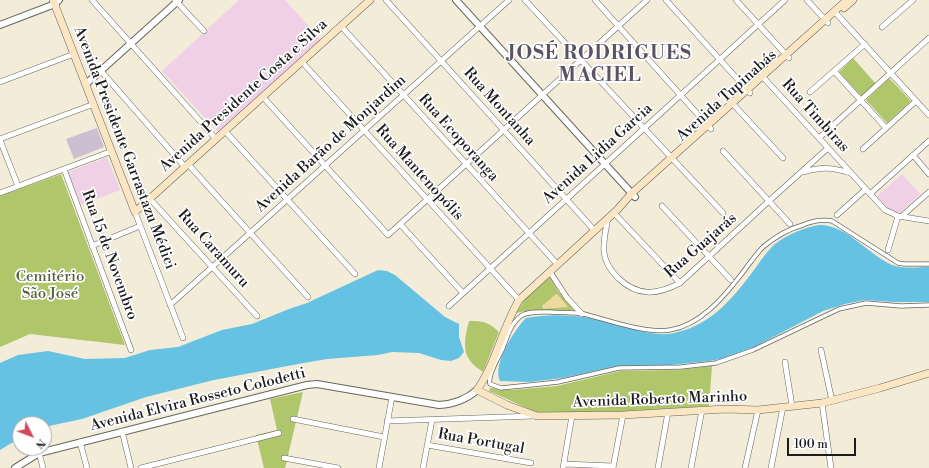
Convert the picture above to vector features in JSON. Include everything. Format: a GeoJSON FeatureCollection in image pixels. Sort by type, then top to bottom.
{"type":"FeatureCollection","features":[{"type":"Feature","properties":{"kind":"main road","name":"Avenida Presidente Costa e Silva"},"geometry":{"type":"LineString","coordinates":[[135,212],[370,0]]}},
{"type":"Feature","properties":{"kind":"main road","name":"Avenida Tupinabás"},"geometry":{"type":"LineString","coordinates":[[836,13],[847,0]]}},
{"type":"Feature","properties":{"kind":"main road","name":"Avenida Tupinabás"},"geometry":{"type":"LineString","coordinates":[[477,390],[486,376],[510,315],[519,300],[826,21],[854,0]]}},
{"type":"Feature","properties":{"kind":"main road","name":"Avenida Presidente Garrastazu Médici"},"geometry":{"type":"LineString","coordinates":[[56,1],[74,54],[135,212]]}},
{"type":"Feature","properties":{"kind":"main road","name":"Avenida Roberto Marinho"},"geometry":{"type":"LineString","coordinates":[[537,416],[623,415],[726,409],[758,410],[822,403],[929,373]]}},
{"type":"Feature","properties":{"kind":"main road"},"geometry":{"type":"LineString","coordinates":[[477,390],[507,405],[537,416]]}},
{"type":"Feature","properties":{"kind":"street"},"geometry":{"type":"LineString","coordinates":[[92,0],[216,139]]}},
{"type":"Feature","properties":{"kind":"street","name":"Rua Montanha"},"geometry":{"type":"LineString","coordinates":[[386,0],[595,230]]}},
{"type":"Feature","properties":{"kind":"street"},"geometry":{"type":"LineString","coordinates":[[456,0],[634,195]]}},
{"type":"Feature","properties":{"kind":"street","name":"Avenida Barão de Monjardim"},"geometry":{"type":"LineString","coordinates":[[170,305],[288,200],[507,0]]}},
{"type":"Feature","properties":{"kind":"street"},"geometry":{"type":"LineString","coordinates":[[525,0],[723,213]]}},
{"type":"Feature","properties":{"kind":"street"},"geometry":{"type":"LineString","coordinates":[[595,0],[709,127]]}},
{"type":"Feature","properties":{"kind":"street"},"geometry":{"type":"LineString","coordinates":[[263,97],[388,235],[647,0]]}},
{"type":"Feature","properties":{"kind":"street"},"geometry":{"type":"LineString","coordinates":[[666,0],[748,92]]}},
{"type":"Feature","properties":{"kind":"street"},"geometry":{"type":"LineString","coordinates":[[736,0],[787,56]]}},
{"type":"Feature","properties":{"kind":"street","name":"Avenida Lidia Garcia"},"geometry":{"type":"LineString","coordinates":[[449,306],[785,0]]}},
{"type":"Feature","properties":{"kind":"street"},"geometry":{"type":"LineString","coordinates":[[807,0],[826,21]]}},
{"type":"Feature","properties":{"kind":"street"},"geometry":{"type":"LineString","coordinates":[[882,27],[913,0]]}},
{"type":"Feature","properties":{"kind":"street"},"geometry":{"type":"LineString","coordinates":[[0,25],[56,1]]}},
{"type":"Feature","properties":{"kind":"street"},"geometry":{"type":"LineString","coordinates":[[86,84],[177,1],[204,31]]}},
{"type":"Feature","properties":{"kind":"street"},"geometry":{"type":"LineString","coordinates":[[836,13],[929,115]]}},
{"type":"Feature","properties":{"kind":"street","name":"Rua Ecoporanga"},"geometry":{"type":"LineString","coordinates":[[341,26],[558,265]]}},
{"type":"Feature","properties":{"kind":"street"},"geometry":{"type":"LineString","coordinates":[[819,138],[929,38]]}},
{"type":"Feature","properties":{"kind":"street"},"geometry":{"type":"LineString","coordinates":[[810,92],[864,44]]}},
{"type":"Feature","properties":{"kind":"street"},"geometry":{"type":"LineString","coordinates":[[0,82],[74,54]]}},
{"type":"Feature","properties":{"kind":"street","name":"Rua Mantenopólis"},"geometry":{"type":"LineString","coordinates":[[302,62],[519,300]]}},
{"type":"Feature","properties":{"kind":"street"},"geometry":{"type":"LineString","coordinates":[[101,71],[308,297]]}},
{"type":"Feature","properties":{"kind":"street"},"geometry":{"type":"LineString","coordinates":[[834,71],[886,128]]}},
{"type":"Feature","properties":{"kind":"street","name":"Rua Timbiras"},"geometry":{"type":"LineString","coordinates":[[764,78],[851,173]]}},
{"type":"Feature","properties":{"kind":"street"},"geometry":{"type":"LineString","coordinates":[[863,149],[916,101]]}},
{"type":"Feature","properties":{"kind":"street"},"geometry":{"type":"LineString","coordinates":[[18,186],[0,139],[94,104]]}},
{"type":"Feature","properties":{"kind":"street"},"geometry":{"type":"LineString","coordinates":[[734,105],[783,158]]}},
{"type":"Feature","properties":{"kind":"street"},"geometry":{"type":"LineString","coordinates":[[225,131],[355,274]]}},
{"type":"Feature","properties":{"kind":"street"},"geometry":{"type":"LineString","coordinates":[[870,194],[929,141]]}},
{"type":"Feature","properties":{"kind":"street","name":"Rua Guajarás"},"geometry":{"type":"LineString","coordinates":[[608,218],[604,239],[604,252],[611,271],[622,282],[634,289],[645,292],[657,292],[670,289],[680,284],[828,148]]}},
{"type":"Feature","properties":{"kind":"street"},"geometry":{"type":"LineString","coordinates":[[0,193],[112,151]]}},
{"type":"Feature","properties":{"kind":"street"},"geometry":{"type":"LineString","coordinates":[[723,151],[790,224]]}},
{"type":"Feature","properties":{"kind":"street"},"geometry":{"type":"LineString","coordinates":[[913,155],[929,174]]}},
{"type":"Feature","properties":{"kind":"street"},"geometry":{"type":"LineString","coordinates":[[801,172],[825,167],[851,173],[885,210],[900,216],[929,221]]}},
{"type":"Feature","properties":{"kind":"street","name":"Rua 15 de Novembro"},"geometry":{"type":"LineString","coordinates":[[64,169],[131,350]]}},
{"type":"Feature","properties":{"kind":"street"},"geometry":{"type":"LineString","coordinates":[[837,215],[866,189]]}},
{"type":"Feature","properties":{"kind":"street"},"geometry":{"type":"LineString","coordinates":[[888,250],[900,216],[929,192]]}},
{"type":"Feature","properties":{"kind":"street","name":"Rua Caramuru"},"geometry":{"type":"LineString","coordinates":[[150,199],[257,316]]}},
{"type":"Feature","properties":{"kind":"street"},"geometry":{"type":"LineString","coordinates":[[662,206],[731,280]]}},
{"type":"Feature","properties":{"kind":"street"},"geometry":{"type":"LineString","coordinates":[[616,211],[680,284]]}},
{"type":"Feature","properties":{"kind":"street","name":"Avenida Presidente Garrastazu Médici"},"geometry":{"type":"LineString","coordinates":[[135,212],[182,338]]}},
{"type":"Feature","properties":{"kind":"street"},"geometry":{"type":"LineString","coordinates":[[929,264],[898,263],[838,224],[828,220],[809,222],[793,228],[774,239],[763,248],[724,296],[693,321],[680,328],[652,331],[582,314],[543,312],[522,316],[516,320],[510,330],[489,379],[490,384],[501,388],[558,382],[619,368],[681,367],[716,363],[753,350],[839,309],[866,303],[902,306],[929,305]]}},
{"type":"Feature","properties":{"kind":"street"},"geometry":{"type":"LineString","coordinates":[[400,224],[463,292]]}},
{"type":"Feature","properties":{"kind":"street"},"geometry":{"type":"LineString","coordinates":[[92,246],[140,226]]}},
{"type":"Feature","properties":{"kind":"street"},"geometry":{"type":"LineString","coordinates":[[550,272],[567,298],[582,314]]}},
{"type":"Feature","properties":{"kind":"street"},"geometry":{"type":"LineString","coordinates":[[821,350],[832,401]]}},
{"type":"Feature","properties":{"kind":"street"},"geometry":{"type":"LineString","coordinates":[[785,362],[792,406]]}},
{"type":"Feature","properties":{"kind":"street","name":"Avenida Elvira Rosseto Colodetti"},"geometry":{"type":"LineString","coordinates":[[52,450],[307,385],[317,384],[392,397]]}},
{"type":"Feature","properties":{"kind":"street","name":"Avenida Tupinabás"},"geometry":{"type":"LineString","coordinates":[[392,397],[447,405],[460,401],[477,390]]}},
{"type":"Feature","properties":{"kind":"street"},"geometry":{"type":"LineString","coordinates":[[379,468],[392,397]]}},
{"type":"Feature","properties":{"kind":"street"},"geometry":{"type":"LineString","coordinates":[[822,403],[831,468]]}},
{"type":"Feature","properties":{"kind":"street"},"geometry":{"type":"LineString","coordinates":[[771,468],[783,407]]}},
{"type":"Feature","properties":{"kind":"street"},"geometry":{"type":"LineString","coordinates":[[691,468],[702,410]]}},
{"type":"Feature","properties":{"kind":"street"},"geometry":{"type":"LineString","coordinates":[[745,468],[758,410]]}},
{"type":"Feature","properties":{"kind":"street"},"geometry":{"type":"LineString","coordinates":[[658,468],[668,412]]}},
{"type":"Feature","properties":{"kind":"street"},"geometry":{"type":"LineString","coordinates":[[572,416],[563,466],[613,467],[623,415]]}},
{"type":"Feature","properties":{"kind":"street","name":"Avenida Roberto Marinho"},"geometry":{"type":"LineString","coordinates":[[387,421],[537,416]]}},
{"type":"Feature","properties":{"kind":"street"},"geometry":{"type":"LineString","coordinates":[[292,419],[384,437]]}},
{"type":"Feature","properties":{"kind":"street"},"geometry":{"type":"LineString","coordinates":[[423,468],[432,420]]}},
{"type":"Feature","properties":{"kind":"street"},"geometry":{"type":"LineString","coordinates":[[122,431],[131,468]]}},
{"type":"Feature","properties":{"kind":"street"},"geometry":{"type":"LineString","coordinates":[[141,468],[279,433]]}},
{"type":"Feature","properties":{"kind":"street"},"geometry":{"type":"LineString","coordinates":[[80,442],[86,468]]}},
{"type":"Feature","properties":{"kind":"street","name":"Rua Portugal"},"geometry":{"type":"LineString","coordinates":[[427,445],[531,463]]}},
{"type":"Feature","properties":{"kind":"street","name":"Avenida Elvira Rosseto Colodetti"},"geometry":{"type":"LineString","coordinates":[[15,468],[34,456]]}},
{"type":"Feature","properties":{"kind":"street"},"geometry":{"type":"LineString","coordinates":[[40,456],[43,468]]}},
{"type":"Feature","properties":{"kind":"street"},"geometry":{"type":"LineString","coordinates":[[284,458],[338,468]]}},
{"type":"Feature","properties":{"kind":"shaded area"},"geometry":{"type":"Polygon","coordinates":[[[239,0],[285,0],[321,40],[219,133],[162,71],[239,0]]]}},
{"type":"Feature","properties":{"kind":"shaded area"},"geometry":{"type":"Polygon","coordinates":[[[97,128],[104,147],[74,159],[66,139],[97,128]]]}},
{"type":"Feature","properties":{"kind":"shaded area"},"geometry":{"type":"Polygon","coordinates":[[[107,157],[120,190],[81,205],[68,172],[107,157]]]}},
{"type":"Feature","properties":{"kind":"shaded area"},"geometry":{"type":"Polygon","coordinates":[[[902,174],[920,194],[900,213],[889,210],[877,196],[902,174]]]}},
{"type":"Feature","properties":{"kind":"green space"},"geometry":{"type":"Polygon","coordinates":[[[853,58],[876,84],[862,97],[839,72],[853,58]]]}},
{"type":"Feature","properties":{"kind":"green space"},"geometry":{"type":"Polygon","coordinates":[[[889,78],[911,101],[887,123],[866,100],[889,78]]]}},
{"type":"Feature","properties":{"kind":"green space","name":"Cemitério São José"},"geometry":{"type":"Polygon","coordinates":[[[61,174],[125,345],[30,334],[0,347],[0,196],[61,174]]]}},
{"type":"Feature","properties":{"kind":"green space"},"geometry":{"type":"Polygon","coordinates":[[[550,277],[558,291],[574,310],[532,310],[516,313],[525,299],[550,277]]]}},
{"type":"Feature","properties":{"kind":"green space"},"geometry":{"type":"Polygon","coordinates":[[[469,321],[486,323],[499,332],[483,372],[472,363],[467,355],[465,340],[469,321]]]}},
{"type":"Feature","properties":{"kind":"green space"},"geometry":{"type":"Polygon","coordinates":[[[712,366],[709,406],[617,412],[536,412],[489,391],[490,388],[511,390],[557,386],[620,371],[678,370],[712,366]]]}},
{"type":"Feature","properties":{"kind":"green space"},"geometry":{"type":"Polygon","coordinates":[[[303,392],[285,468],[264,468],[256,435],[277,430],[270,399],[303,392]]]}},
{"type":"Feature","properties":{"kind":"sand"},"geometry":{"type":"Polygon","coordinates":[[[556,294],[568,307],[543,309],[542,306],[556,294]]]}},
{"type":"Feature","properties":{"kind":"water"},"geometry":{"type":"Polygon","coordinates":[[[819,225],[829,226],[839,230],[892,265],[905,267],[929,267],[929,302],[865,300],[845,304],[823,311],[754,347],[721,359],[670,365],[617,366],[563,378],[529,382],[500,381],[498,374],[502,357],[510,339],[526,318],[536,316],[566,315],[607,321],[651,333],[669,334],[678,332],[701,323],[721,308],[738,290],[766,253],[775,244],[796,232],[819,225]]]}},
{"type":"Feature","properties":{"kind":"water"},"geometry":{"type":"Polygon","coordinates":[[[378,270],[387,271],[395,275],[445,317],[459,324],[459,337],[464,352],[459,358],[451,361],[441,360],[419,353],[392,352],[378,355],[327,359],[298,364],[214,380],[146,397],[82,419],[52,425],[52,416],[12,416],[12,443],[0,450],[0,363],[18,355],[48,351],[85,359],[125,358],[150,350],[178,347],[222,330],[252,324],[307,303],[378,270]]]}},
{"type":"Feature","properties":{"kind":"district","name":"JOSÉ RODRIGUES MACIEL"},"geometry":{"type":"Point","coordinates":[600,65]}}]}
